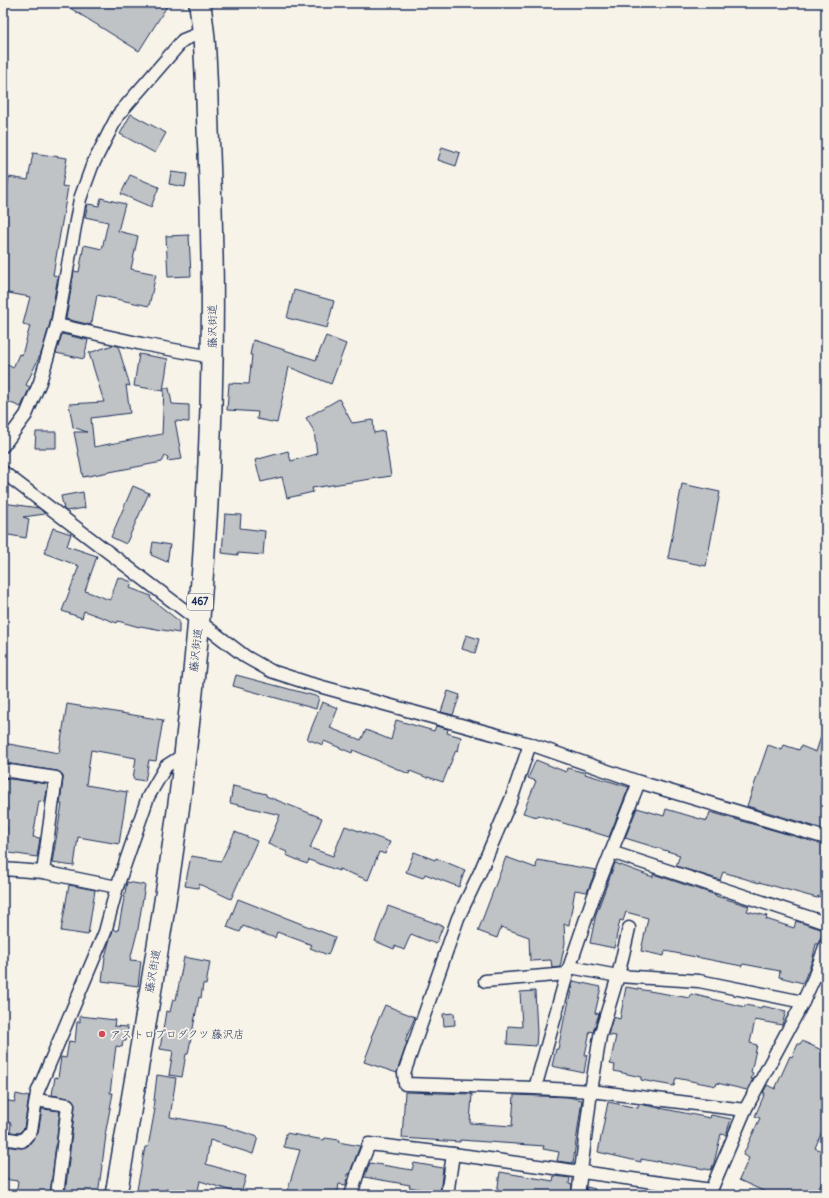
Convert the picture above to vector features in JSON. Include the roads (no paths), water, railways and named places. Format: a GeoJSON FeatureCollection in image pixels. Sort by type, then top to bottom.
{"type":"FeatureCollection","features":[{"type":"Feature","properties":{"kind":"highway","name":"藤沢街道"},"geometry":{"type":"LineString","coordinates":[[116,1195],[170,869],[186,754],[207,501],[212,357],[213,231],[203,32],[204,6]]}},
{"type":"Feature","properties":{"kind":"street"},"geometry":{"type":"LineString","coordinates":[[3,446],[26,415],[40,382],[57,325],[80,199],[92,166],[118,115],[183,40],[203,32]]}},
{"type":"Feature","properties":{"kind":"street"},"geometry":{"type":"LineString","coordinates":[[57,325],[142,344],[212,357]]}},
{"type":"Feature","properties":{"kind":"street"},"geometry":{"type":"LineString","coordinates":[[3,472],[246,657],[271,671],[308,683],[530,744],[639,782],[826,838]]}},
{"type":"Feature","properties":{"kind":"street"},"geometry":{"type":"LineString","coordinates":[[530,744],[512,798],[458,918],[404,1074],[404,1084],[591,1091],[745,1110]]}},
{"type":"Feature","properties":{"kind":"street"},"geometry":{"type":"LineString","coordinates":[[3,1138],[22,1141],[31,1131],[40,1086],[105,932],[117,887],[148,797],[166,766],[186,754]]}},
{"type":"Feature","properties":{"kind":"street"},"geometry":{"type":"LineString","coordinates":[[3,770],[56,778],[43,872]]}},
{"type":"Feature","properties":{"kind":"street"},"geometry":{"type":"LineString","coordinates":[[535,1088],[569,971],[593,898],[639,782]]}},
{"type":"Feature","properties":{"kind":"street"},"geometry":{"type":"LineString","coordinates":[[611,852],[826,923]]}},
{"type":"Feature","properties":{"kind":"street"},"geometry":{"type":"LineString","coordinates":[[3,869],[43,872],[117,887]]}},
{"type":"Feature","properties":{"kind":"street"},"geometry":{"type":"LineString","coordinates":[[578,1195],[591,1091],[600,1036],[618,976],[629,928]]}},
{"type":"Feature","properties":{"kind":"street"},"geometry":{"type":"LineString","coordinates":[[351,1195],[369,1144],[582,1172],[710,1192],[745,1110],[803,1002],[814,978],[826,944]]}},
{"type":"Feature","properties":{"kind":"street"},"geometry":{"type":"LineString","coordinates":[[485,981],[569,971],[618,976],[699,981],[803,1002]]}},
{"type":"Feature","properties":{"kind":"street"},"geometry":{"type":"LineString","coordinates":[[36,1100],[68,1105],[57,1195]]}},
{"type":"Feature","properties":{"kind":"street"},"geometry":{"type":"LineString","coordinates":[[447,1195],[453,1154]]}},
{"type":"Feature","properties":{"kind":"street"},"geometry":{"type":"LineString","coordinates":[[824,1195],[826,1189]]}},
{"type":"Feature","properties":{"kind":"place","name":"アストロプロダクツ 藤沢店"},"geometry":{"type":"Point","coordinates":[102,1034]}}]}
